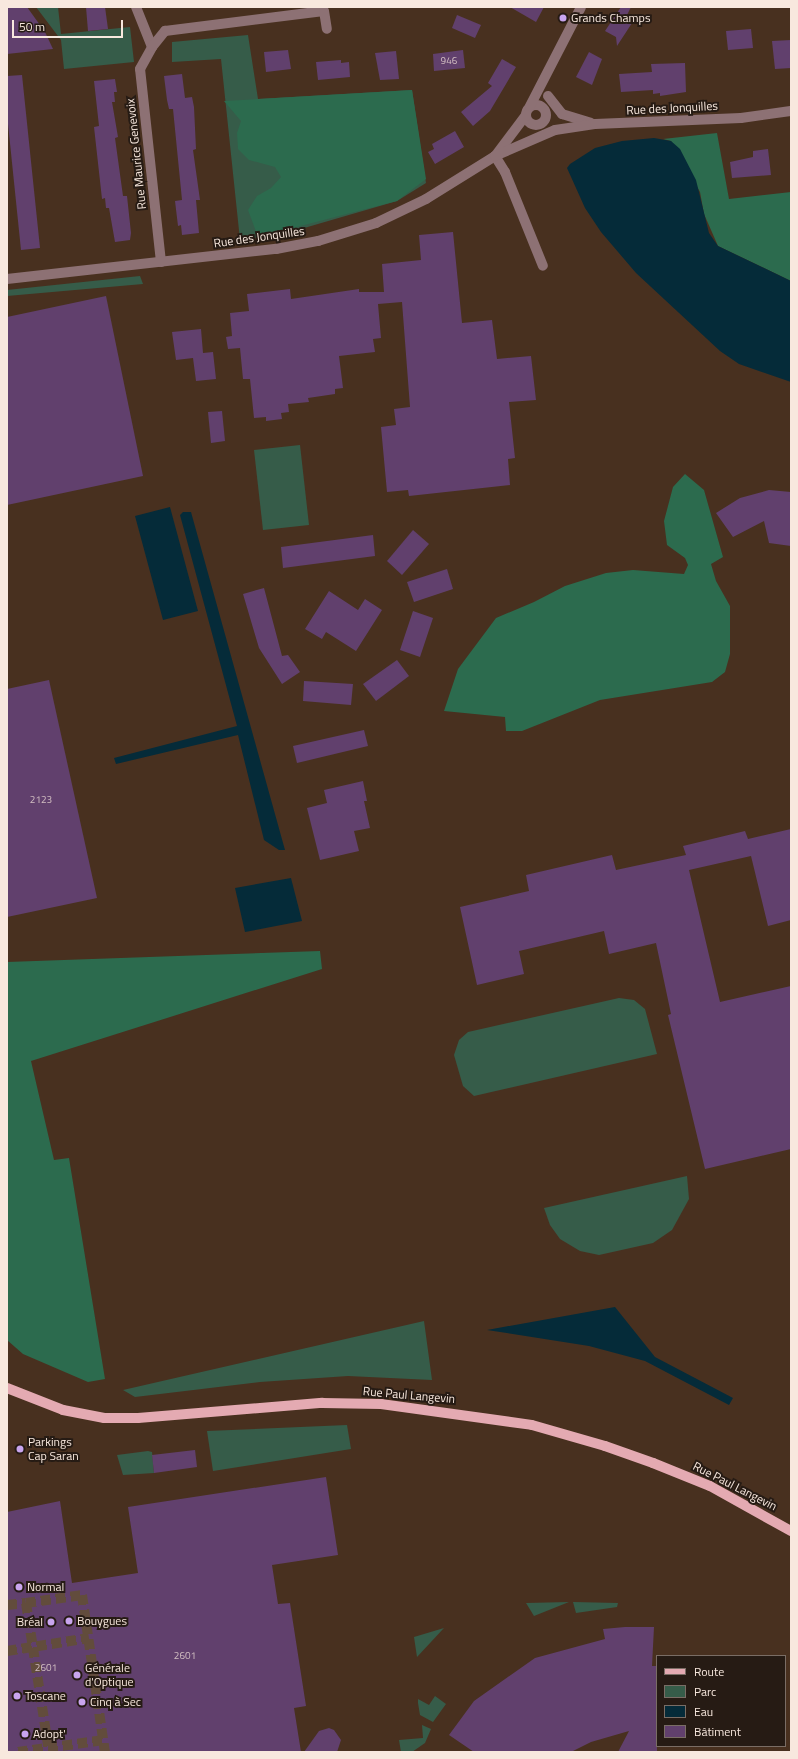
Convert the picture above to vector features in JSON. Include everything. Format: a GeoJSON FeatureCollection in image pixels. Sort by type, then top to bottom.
{"type":"FeatureCollection","features":[{"type":"Feature","properties":{"kind":"main road","name":"Rue Paul Langevin"},"geometry":{"type":"LineString","coordinates":[[7,1388],[63,1410],[104,1418],[138,1418],[322,1403],[381,1404],[532,1425],[605,1446],[668,1468],[710,1486],[791,1531]]}},
{"type":"Feature","properties":{"kind":"street"},"geometry":{"type":"LineString","coordinates":[[136,7],[152,46]]}},
{"type":"Feature","properties":{"kind":"street","name":"Rue des Jonquilles"},"geometry":{"type":"LineString","coordinates":[[495,156],[528,110],[581,7]]}},
{"type":"Feature","properties":{"kind":"street","name":"Rue Maurice Genevoix"},"geometry":{"type":"LineString","coordinates":[[161,262],[140,69],[152,46],[165,31],[324,11],[327,30]]}},
{"type":"Feature","properties":{"kind":"street"},"geometry":{"type":"LineString","coordinates":[[524,143],[538,124],[544,121],[548,96],[548,73]]}},
{"type":"Feature","properties":{"kind":"street"},"geometry":{"type":"LineString","coordinates":[[548,96],[562,114]]}},
{"type":"Feature","properties":{"kind":"street"},"geometry":{"type":"LineString","coordinates":[[538,124],[531,123],[528,110],[539,105],[545,110],[595,124]]}},
{"type":"Feature","properties":{"kind":"street","name":"Rue des Jonquilles"},"geometry":{"type":"LineString","coordinates":[[7,279],[276,249],[318,241],[376,223],[426,199],[495,156],[555,130],[595,124],[741,118],[791,111]]}},
{"type":"Feature","properties":{"kind":"street","name":"Rue des Jonquilles"},"geometry":{"type":"LineString","coordinates":[[538,124],[555,130]]}},
{"type":"Feature","properties":{"kind":"street"},"geometry":{"type":"LineString","coordinates":[[495,156],[505,172],[543,266]]}},
{"type":"Feature","properties":{"kind":"green space"},"geometry":{"type":"Polygon","coordinates":[[[36,7],[58,7],[61,34],[130,27],[134,62],[64,69],[61,40],[36,7]]]}},
{"type":"Feature","properties":{"kind":"green space"},"geometry":{"type":"Polygon","coordinates":[[[248,35],[258,99],[412,90],[426,183],[397,201],[287,233],[240,240],[221,59],[172,62],[172,42],[248,35]]]}},
{"type":"Feature","properties":{"kind":"green space"},"geometry":{"type":"Polygon","coordinates":[[[412,90],[426,179],[397,201],[258,237],[248,210],[257,196],[271,188],[281,177],[275,167],[249,160],[238,149],[237,133],[241,121],[224,101],[412,90]]]}},
{"type":"Feature","properties":{"kind":"green space"},"geometry":{"type":"Polygon","coordinates":[[[717,133],[729,199],[791,192],[791,281],[718,246],[704,214],[700,192],[671,141],[663,139],[717,133]]]}},
{"type":"Feature","properties":{"kind":"green space"},"geometry":{"type":"Polygon","coordinates":[[[140,276],[143,284],[7,296],[7,290],[140,276]]]}},
{"type":"Feature","properties":{"kind":"green space"},"geometry":{"type":"Polygon","coordinates":[[[300,445],[309,525],[263,530],[254,450],[300,445]]]}},
{"type":"Feature","properties":{"kind":"green space"},"geometry":{"type":"Polygon","coordinates":[[[685,474],[704,490],[723,557],[711,564],[716,581],[730,606],[730,654],[725,672],[712,682],[600,700],[522,731],[506,731],[505,717],[444,711],[458,669],[496,618],[534,602],[565,586],[606,573],[633,570],[684,574],[688,565],[685,558],[667,545],[664,521],[673,487],[685,474]]]}},
{"type":"Feature","properties":{"kind":"green space"},"geometry":{"type":"Polygon","coordinates":[[[320,951],[322,969],[31,1061],[54,1160],[69,1158],[105,1379],[88,1382],[23,1354],[7,1340],[7,962],[320,951]]]}},
{"type":"Feature","properties":{"kind":"green space"},"geometry":{"type":"Polygon","coordinates":[[[619,998],[634,1000],[645,1009],[657,1054],[474,1096],[463,1086],[454,1055],[459,1040],[468,1032],[619,998]]]}},
{"type":"Feature","properties":{"kind":"green space"},"geometry":{"type":"Polygon","coordinates":[[[687,1176],[689,1199],[672,1230],[653,1243],[599,1255],[580,1251],[560,1239],[550,1225],[544,1208],[687,1176]]]}},
{"type":"Feature","properties":{"kind":"green space"},"geometry":{"type":"Polygon","coordinates":[[[424,1321],[432,1380],[348,1376],[260,1382],[135,1397],[123,1390],[424,1321]]]}},
{"type":"Feature","properties":{"kind":"green space"},"geometry":{"type":"Polygon","coordinates":[[[347,1425],[351,1449],[213,1471],[207,1431],[347,1425]]]}},
{"type":"Feature","properties":{"kind":"green space"},"geometry":{"type":"Polygon","coordinates":[[[148,1451],[152,1452],[154,1473],[123,1475],[117,1455],[148,1451]]]}},
{"type":"Feature","properties":{"kind":"green space"},"geometry":{"type":"Polygon","coordinates":[[[569,1602],[534,1616],[526,1603],[569,1602]]]}},
{"type":"Feature","properties":{"kind":"green space"},"geometry":{"type":"Polygon","coordinates":[[[573,1602],[618,1603],[617,1607],[576,1613],[573,1602]]]}},
{"type":"Feature","properties":{"kind":"green space"},"geometry":{"type":"Polygon","coordinates":[[[444,1628],[417,1657],[414,1637],[444,1628]]]}},
{"type":"Feature","properties":{"kind":"green space"},"geometry":{"type":"Polygon","coordinates":[[[435,1696],[446,1704],[433,1722],[420,1715],[418,1699],[429,1705],[435,1696]]]}},
{"type":"Feature","properties":{"kind":"green space"},"geometry":{"type":"Polygon","coordinates":[[[422,1725],[431,1729],[425,1743],[412,1752],[401,1752],[399,1740],[423,1738],[422,1725]]]}},
{"type":"Feature","properties":{"kind":"water"},"geometry":{"type":"Polygon","coordinates":[[[654,138],[671,141],[680,149],[696,180],[709,233],[718,246],[791,281],[791,382],[739,364],[720,351],[636,273],[601,232],[585,208],[567,168],[570,164],[595,148],[622,141],[654,138]]]}},
{"type":"Feature","properties":{"kind":"water"},"geometry":{"type":"Polygon","coordinates":[[[170,507],[198,611],[163,620],[135,516],[170,507]]]}},
{"type":"Feature","properties":{"kind":"water"},"geometry":{"type":"Polygon","coordinates":[[[183,512],[191,512],[285,850],[279,850],[264,840],[238,735],[116,764],[114,758],[237,726],[180,515],[183,512]]]}},
{"type":"Feature","properties":{"kind":"water"},"geometry":{"type":"Polygon","coordinates":[[[291,878],[302,921],[245,932],[235,888],[291,878]]]}},
{"type":"Feature","properties":{"kind":"water"},"geometry":{"type":"Polygon","coordinates":[[[615,1307],[655,1357],[733,1398],[729,1405],[645,1361],[589,1346],[487,1330],[615,1307]]]}},
{"type":"Feature","properties":{"kind":"building"},"geometry":{"type":"Polygon","coordinates":[[[7,7],[27,7],[45,32],[53,49],[7,54],[7,7]]]}},
{"type":"Feature","properties":{"kind":"building"},"geometry":{"type":"Polygon","coordinates":[[[86,7],[105,7],[108,29],[88,31],[86,7]]]}},
{"type":"Feature","properties":{"kind":"building"},"geometry":{"type":"Polygon","coordinates":[[[510,7],[544,7],[536,22],[510,7]]]}},
{"type":"Feature","properties":{"kind":"building"},"geometry":{"type":"Polygon","coordinates":[[[621,7],[631,7],[627,15],[634,20],[617,46],[616,37],[605,31],[621,7]]]}},
{"type":"Feature","properties":{"kind":"building"},"geometry":{"type":"Polygon","coordinates":[[[457,15],[481,25],[475,38],[452,28],[457,15]]]}},
{"type":"Feature","properties":{"kind":"building"},"geometry":{"type":"Polygon","coordinates":[[[751,29],[753,48],[728,50],[726,31],[751,29]]]}},
{"type":"Feature","properties":{"kind":"building"},"geometry":{"type":"Polygon","coordinates":[[[791,40],[791,68],[775,69],[772,41],[791,40]]]}},
{"type":"Feature","properties":{"kind":"building"},"geometry":{"type":"Polygon","coordinates":[[[288,50],[291,69],[266,72],[264,52],[288,50]]]}},
{"type":"Feature","properties":{"kind":"building"},"geometry":{"type":"Polygon","coordinates":[[[463,50],[465,68],[434,71],[433,54],[463,50]]]}},
{"type":"Feature","properties":{"kind":"building"},"geometry":{"type":"Polygon","coordinates":[[[396,51],[399,79],[380,80],[375,53],[396,51]]]}},
{"type":"Feature","properties":{"kind":"building"},"geometry":{"type":"Polygon","coordinates":[[[589,52],[602,59],[592,85],[576,77],[589,52]]]}},
{"type":"Feature","properties":{"kind":"building"},"geometry":{"type":"Polygon","coordinates":[[[502,59],[516,67],[490,111],[473,126],[461,112],[492,86],[488,83],[502,59]]]}},
{"type":"Feature","properties":{"kind":"building"},"geometry":{"type":"Polygon","coordinates":[[[341,60],[341,63],[349,62],[350,77],[318,80],[316,62],[341,60]]]}},
{"type":"Feature","properties":{"kind":"building"},"geometry":{"type":"Polygon","coordinates":[[[685,63],[686,92],[660,96],[660,93],[653,94],[653,90],[621,92],[619,74],[652,72],[651,64],[685,63]]]}},
{"type":"Feature","properties":{"kind":"building"},"geometry":{"type":"Polygon","coordinates":[[[182,74],[185,98],[192,97],[194,107],[196,149],[193,150],[200,200],[196,200],[199,233],[182,235],[181,225],[178,226],[175,201],[182,200],[173,109],[169,109],[164,76],[182,74]]]}},
{"type":"Feature","properties":{"kind":"building"},"geometry":{"type":"Polygon","coordinates":[[[22,75],[40,248],[21,250],[7,114],[7,76],[22,75]]]}},
{"type":"Feature","properties":{"kind":"building"},"geometry":{"type":"Polygon","coordinates":[[[115,79],[117,92],[114,92],[115,102],[112,102],[118,137],[115,138],[123,196],[127,196],[131,233],[130,240],[115,242],[109,208],[106,208],[105,198],[102,199],[94,127],[99,126],[94,81],[115,79]]]}},
{"type":"Feature","properties":{"kind":"building"},"geometry":{"type":"Polygon","coordinates":[[[455,131],[464,147],[435,164],[428,152],[434,149],[432,144],[455,131]]]}},
{"type":"Feature","properties":{"kind":"building"},"geometry":{"type":"Polygon","coordinates":[[[768,149],[771,175],[732,178],[730,162],[753,157],[753,151],[768,149]]]}},
{"type":"Feature","properties":{"kind":"building"},"geometry":{"type":"Polygon","coordinates":[[[453,232],[462,323],[492,320],[497,359],[531,356],[536,400],[509,402],[515,458],[508,459],[510,485],[409,496],[408,490],[387,492],[381,427],[396,425],[394,409],[410,407],[402,302],[378,304],[381,338],[373,339],[375,352],[339,356],[343,388],[335,389],[335,394],[308,398],[309,402],[288,404],[289,412],[281,413],[282,419],[266,421],[266,417],[254,418],[250,379],[243,379],[240,348],[228,349],[226,337],[232,336],[230,313],[249,311],[247,294],[290,289],[291,299],[359,289],[359,292],[384,292],[382,264],[421,260],[419,235],[453,232]]]}},
{"type":"Feature","properties":{"kind":"building"},"geometry":{"type":"Polygon","coordinates":[[[106,296],[143,476],[7,505],[7,317],[106,296]]]}},
{"type":"Feature","properties":{"kind":"building"},"geometry":{"type":"Polygon","coordinates":[[[201,329],[203,353],[213,352],[216,379],[196,381],[193,358],[176,360],[172,332],[201,329]]]}},
{"type":"Feature","properties":{"kind":"building"},"geometry":{"type":"Polygon","coordinates":[[[222,411],[225,441],[211,443],[208,412],[222,411]]]}},
{"type":"Feature","properties":{"kind":"building"},"geometry":{"type":"Polygon","coordinates":[[[769,490],[791,492],[791,546],[769,543],[764,521],[733,537],[716,513],[740,498],[769,490]]]}},
{"type":"Feature","properties":{"kind":"building"},"geometry":{"type":"Polygon","coordinates":[[[413,530],[429,544],[402,575],[387,561],[413,530]]]}},
{"type":"Feature","properties":{"kind":"building"},"geometry":{"type":"Polygon","coordinates":[[[373,535],[375,556],[283,568],[281,547],[373,535]]]}},
{"type":"Feature","properties":{"kind":"building"},"geometry":{"type":"Polygon","coordinates":[[[447,569],[453,589],[414,602],[407,582],[447,569]]]}},
{"type":"Feature","properties":{"kind":"building"},"geometry":{"type":"Polygon","coordinates":[[[264,588],[282,656],[288,655],[300,672],[282,684],[259,648],[243,594],[264,588]]]}},
{"type":"Feature","properties":{"kind":"building"},"geometry":{"type":"Polygon","coordinates":[[[329,591],[358,610],[365,599],[382,610],[356,651],[326,632],[322,639],[305,629],[329,591]]]}},
{"type":"Feature","properties":{"kind":"building"},"geometry":{"type":"Polygon","coordinates":[[[413,611],[433,618],[420,657],[400,650],[413,611]]]}},
{"type":"Feature","properties":{"kind":"building"},"geometry":{"type":"Polygon","coordinates":[[[397,660],[409,676],[376,701],[363,684],[397,660]]]}},
{"type":"Feature","properties":{"kind":"building"},"geometry":{"type":"Polygon","coordinates":[[[49,680],[97,898],[7,917],[7,689],[49,680]]]}},
{"type":"Feature","properties":{"kind":"building"},"geometry":{"type":"Polygon","coordinates":[[[304,681],[353,684],[351,705],[303,701],[304,681]]]}},
{"type":"Feature","properties":{"kind":"building"},"geometry":{"type":"Polygon","coordinates":[[[364,730],[368,746],[297,763],[293,746],[364,730]]]}},
{"type":"Feature","properties":{"kind":"building"},"geometry":{"type":"Polygon","coordinates":[[[363,781],[367,801],[364,801],[370,828],[354,831],[359,851],[320,860],[307,808],[327,803],[324,790],[363,781]]]}},
{"type":"Feature","properties":{"kind":"building"},"geometry":{"type":"Polygon","coordinates":[[[791,829],[791,920],[768,926],[751,856],[689,870],[720,1002],[791,986],[791,1149],[705,1169],[668,1015],[671,1014],[656,943],[609,954],[604,931],[519,951],[524,974],[477,985],[460,907],[529,891],[526,875],[612,855],[616,870],[686,855],[683,846],[745,831],[748,839],[791,829]]]}},
{"type":"Feature","properties":{"kind":"building"},"geometry":{"type":"Polygon","coordinates":[[[195,1450],[197,1467],[154,1473],[152,1455],[195,1450]]]}},
{"type":"Feature","properties":{"kind":"building"},"geometry":{"type":"Polygon","coordinates":[[[326,1477],[338,1555],[272,1565],[278,1604],[290,1603],[306,1706],[294,1708],[301,1752],[7,1752],[7,1512],[60,1501],[72,1583],[138,1573],[128,1507],[326,1477]]]}},
{"type":"Feature","properties":{"kind":"building"},"geometry":{"type":"Polygon","coordinates":[[[654,1627],[652,1666],[656,1666],[657,1752],[618,1752],[629,1731],[591,1742],[571,1752],[474,1752],[449,1735],[474,1701],[535,1658],[605,1639],[603,1629],[654,1627]]]}},
{"type":"Feature","properties":{"kind":"building"},"geometry":{"type":"Polygon","coordinates":[[[329,1728],[334,1730],[341,1740],[337,1752],[304,1752],[319,1731],[329,1728]]]}},
{"type":"Feature","properties":{"kind":"tunnel"},"geometry":{"type":"LineString","coordinates":[[26,1603],[82,1595],[105,1752]]}},
{"type":"Feature","properties":{"kind":"tunnel"},"geometry":{"type":"LineString","coordinates":[[7,1605],[26,1603],[49,1752]]}},
{"type":"Feature","properties":{"kind":"tunnel"},"geometry":{"type":"LineString","coordinates":[[7,1651],[89,1638]]}},
{"type":"Feature","properties":{"kind":"tunnel"},"geometry":{"type":"LineString","coordinates":[[18,1752],[104,1740]]}},
{"type":"Feature","properties":{"kind":"place","name":"Grands Champs"},"geometry":{"type":"Point","coordinates":[563,18]}},
{"type":"Feature","properties":{"kind":"place","name":"Parkings Cap Saran"},"geometry":{"type":"Point","coordinates":[20,1449]}},
{"type":"Feature","properties":{"kind":"place","name":"Normal"},"geometry":{"type":"Point","coordinates":[19,1587]}},
{"type":"Feature","properties":{"kind":"place","name":"Bouygues"},"geometry":{"type":"Point","coordinates":[69,1621]}},
{"type":"Feature","properties":{"kind":"place","name":"Bréal"},"geometry":{"type":"Point","coordinates":[51,1622]}},
{"type":"Feature","properties":{"kind":"place","name":"Générale d'Optique"},"geometry":{"type":"Point","coordinates":[77,1675]}},
{"type":"Feature","properties":{"kind":"place","name":"Toscane"},"geometry":{"type":"Point","coordinates":[17,1696]}},
{"type":"Feature","properties":{"kind":"place","name":"Cinq à Sec"},"geometry":{"type":"Point","coordinates":[82,1702]}},
{"type":"Feature","properties":{"kind":"place","name":"Adopt'"},"geometry":{"type":"Point","coordinates":[25,1734]}}]}
